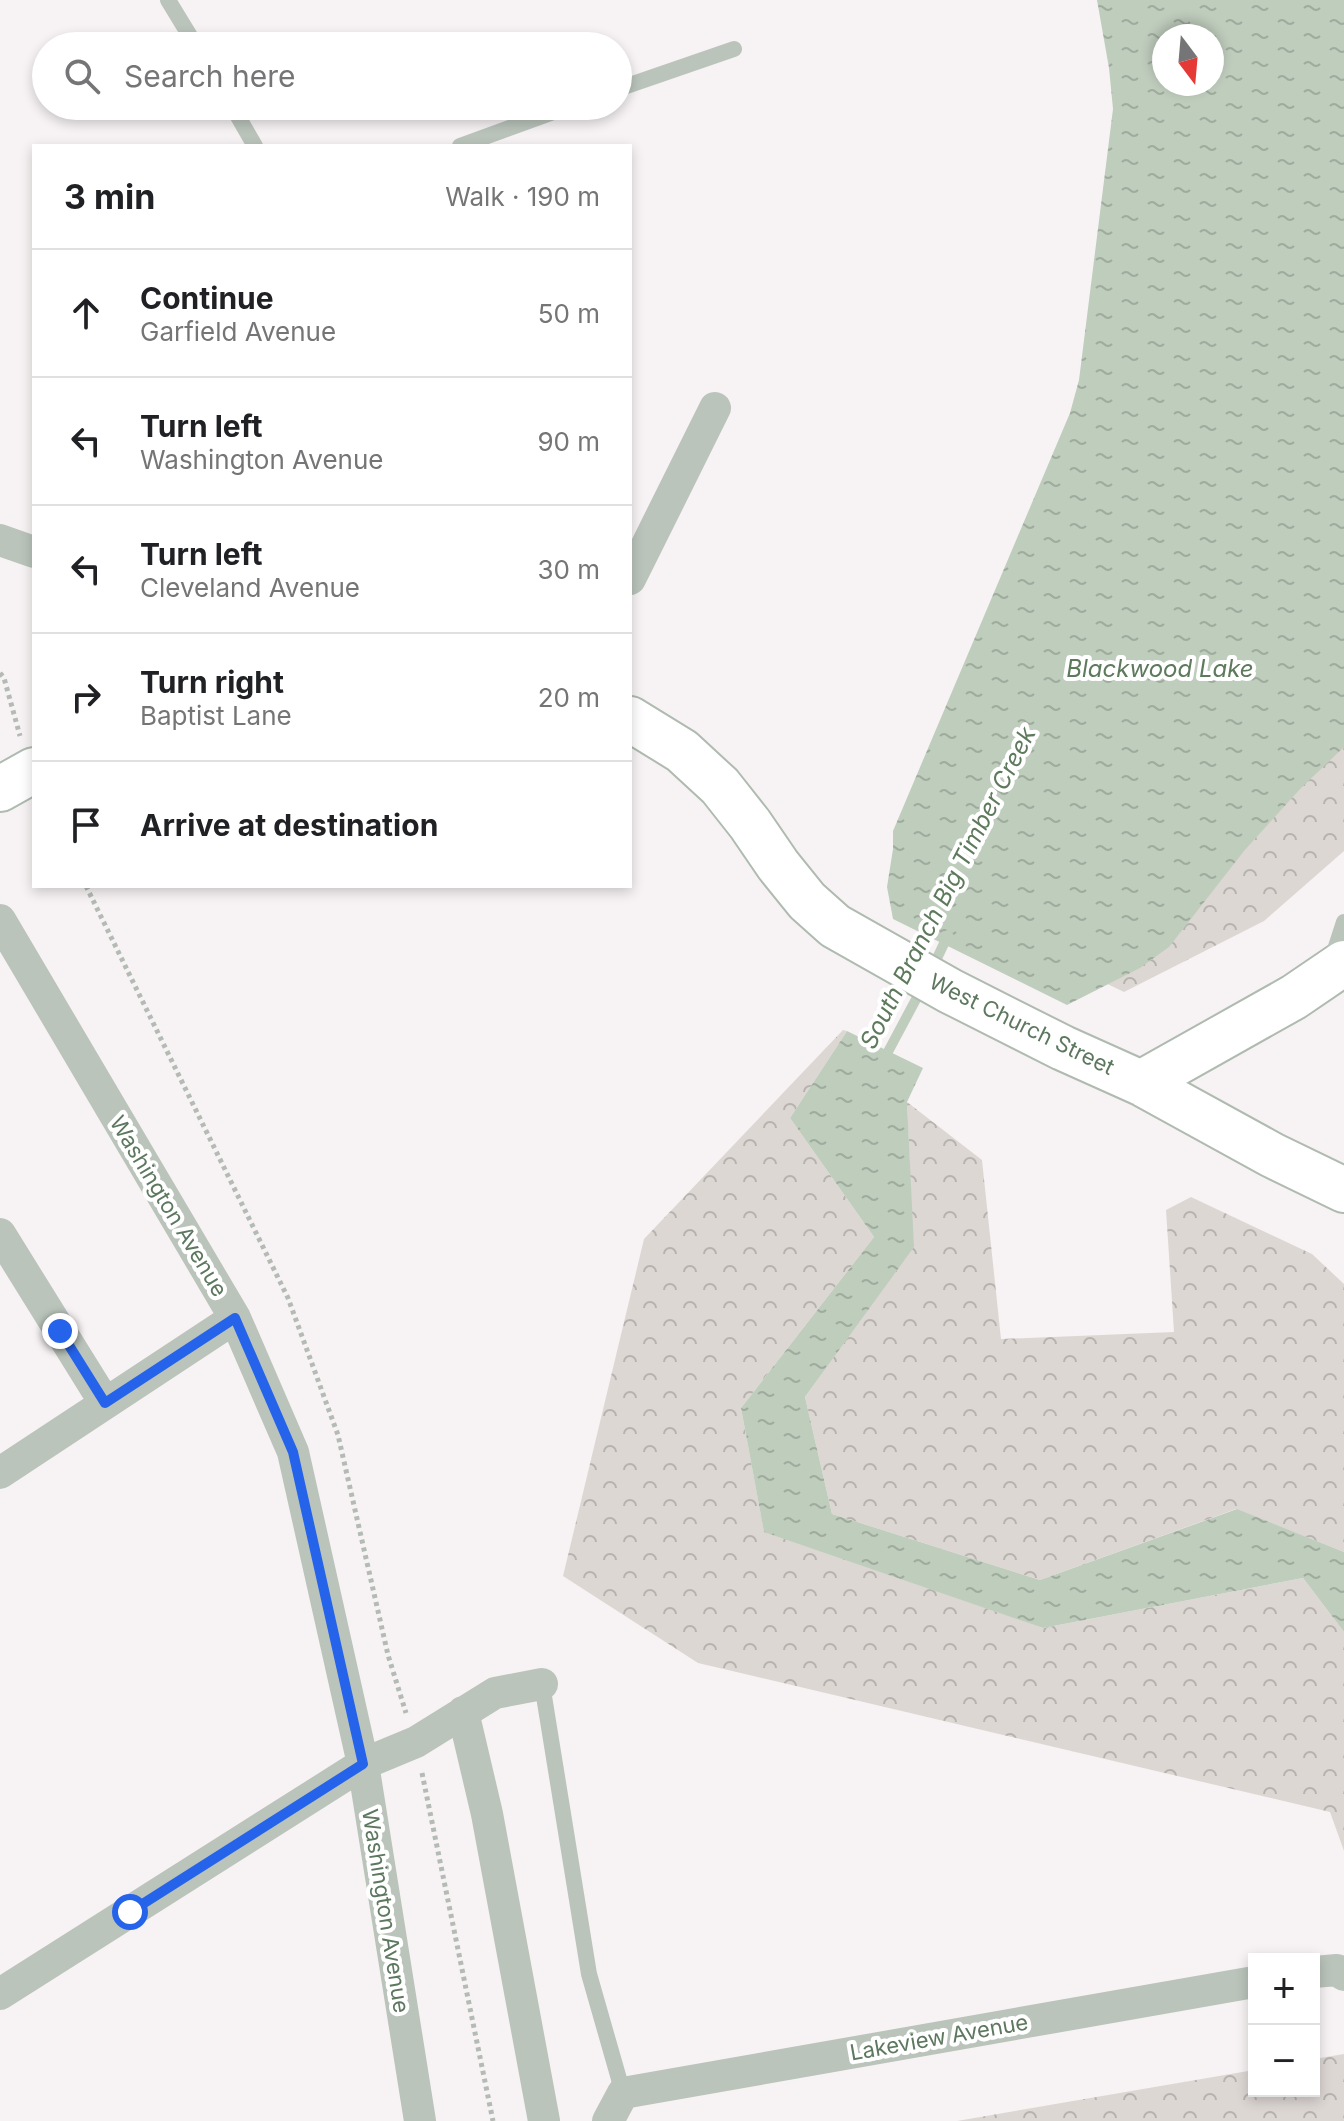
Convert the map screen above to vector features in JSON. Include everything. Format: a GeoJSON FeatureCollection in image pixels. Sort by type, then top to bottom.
{"type":"FeatureCollection","features":[{"type":"Feature","properties":{"kind":"main road","name":"West Church Street"},"geometry":{"type":"LineString","coordinates":[[632,720],[682,751],[720,786],[807,901],[835,926],[950,991],[1141,1083],[1272,1155],[1344,1190]]}},
{"type":"Feature","properties":{"kind":"main road"},"geometry":{"type":"LineString","coordinates":[[1141,1083],[1294,997],[1335,969]]}},
{"type":"Feature","properties":{"kind":"street"},"geometry":{"type":"LineString","coordinates":[[632,575],[715,408]]}},
{"type":"Feature","properties":{"kind":"street"},"geometry":{"type":"LineString","coordinates":[[0,540],[32,551]]}},
{"type":"Feature","properties":{"kind":"street","name":"Washington Avenue"},"geometry":{"type":"LineString","coordinates":[[0,920],[235,1318],[293,1452],[363,1764],[420,2121]]}},
{"type":"Feature","properties":{"kind":"street"},"geometry":{"type":"LineString","coordinates":[[0,1234],[105,1403]]}},
{"type":"Feature","properties":{"kind":"street"},"geometry":{"type":"LineString","coordinates":[[0,1473],[235,1318]]}},
{"type":"Feature","properties":{"kind":"street"},"geometry":{"type":"LineString","coordinates":[[0,1994],[363,1764],[416,1742],[495,1693],[542,1684]]}},
{"type":"Feature","properties":{"kind":"street"},"geometry":{"type":"LineString","coordinates":[[463,1712],[487,1814],[544,2121]]}},
{"type":"Feature","properties":{"kind":"street"},"geometry":{"type":"LineString","coordinates":[[1320,1971],[1337,1970],[1344,1975]]}},
{"type":"Feature","properties":{"kind":"street","name":"Lakeview Avenue"},"geometry":{"type":"LineString","coordinates":[[616,2107],[1248,1983]]}},
{"type":"Feature","properties":{"kind":"lane"},"geometry":{"type":"LineString","coordinates":[[168,0],[187,32]]}},
{"type":"Feature","properties":{"kind":"lane"},"geometry":{"type":"LineString","coordinates":[[632,84],[734,49]]}},
{"type":"Feature","properties":{"kind":"lane"},"geometry":{"type":"LineString","coordinates":[[240,120],[254,144]]}},
{"type":"Feature","properties":{"kind":"lane"},"geometry":{"type":"LineString","coordinates":[[466,144],[532,120]]}},
{"type":"Feature","properties":{"kind":"lane"},"geometry":{"type":"LineString","coordinates":[[1335,969],[1344,922]]}},
{"type":"Feature","properties":{"kind":"lane"},"geometry":{"type":"LineString","coordinates":[[542,1684],[589,1974],[616,2107]]}},
{"type":"Feature","properties":{"kind":"path"},"geometry":{"type":"LineString","coordinates":[[0,673],[4,678],[21,777]]}},
{"type":"Feature","properties":{"kind":"green space"},"geometry":{"type":"Polygon","coordinates":[[[1344,700],[1344,851],[1264,921],[1124,992],[1097,979],[1344,700]]]}},
{"type":"Feature","properties":{"kind":"green space"},"geometry":{"type":"Polygon","coordinates":[[[843,1030],[847,1031],[790,1118],[874,1237],[741,1408],[764,1531],[1043,1628],[1303,1578],[1344,1632],[1344,1851],[1330,1812],[698,1663],[563,1576],[644,1239],[843,1030]]]}},
{"type":"Feature","properties":{"kind":"green space"},"geometry":{"type":"Polygon","coordinates":[[[907,1102],[982,1160],[1001,1339],[1174,1332],[1166,1210],[1191,1197],[1312,1254],[1344,1284],[1344,1552],[1236,1509],[1040,1580],[832,1514],[805,1397],[913,1247],[907,1102]]]}},
{"type":"Feature","properties":{"kind":"green space"},"geometry":{"type":"Polygon","coordinates":[[[1344,2054],[1344,2121],[957,2121],[1248,2071],[1248,2097],[1320,2097],[1320,2058],[1344,2054]]]}},
{"type":"Feature","properties":{"kind":"water","name":"Blackwood Lake"},"geometry":{"type":"Polygon","coordinates":[[[1097,0],[1344,0],[1344,747],[1301,788],[1244,851],[1169,947],[1140,968],[1067,1005],[893,919],[887,887],[893,831],[1070,413],[1079,380],[1113,109],[1097,0]]]}},
{"type":"Feature","properties":{"kind":"water"},"geometry":{"type":"Polygon","coordinates":[[[847,1031],[923,1068],[907,1102],[914,1247],[805,1397],[832,1514],[1040,1580],[1237,1509],[1344,1552],[1344,1632],[1303,1578],[1043,1628],[764,1532],[741,1408],[874,1237],[790,1118],[847,1031]]]}},
{"type":"Feature","properties":{"kind":"waterway","name":"South Branch Big Timber Creek"},"geometry":{"type":"LineString","coordinates":[[931,971],[948,935]]}},
{"type":"Feature","properties":{"kind":"waterway","name":"South Branch Big Timber Creek"},"geometry":{"type":"LineString","coordinates":[[882,1063],[922,988]]}},
{"type":"Feature","properties":{"kind":"route"},"geometry":{"type":"LineString","coordinates":[[60,1331],[105,1403],[235,1318],[293,1452],[363,1764],[130,1912]]}}]}
